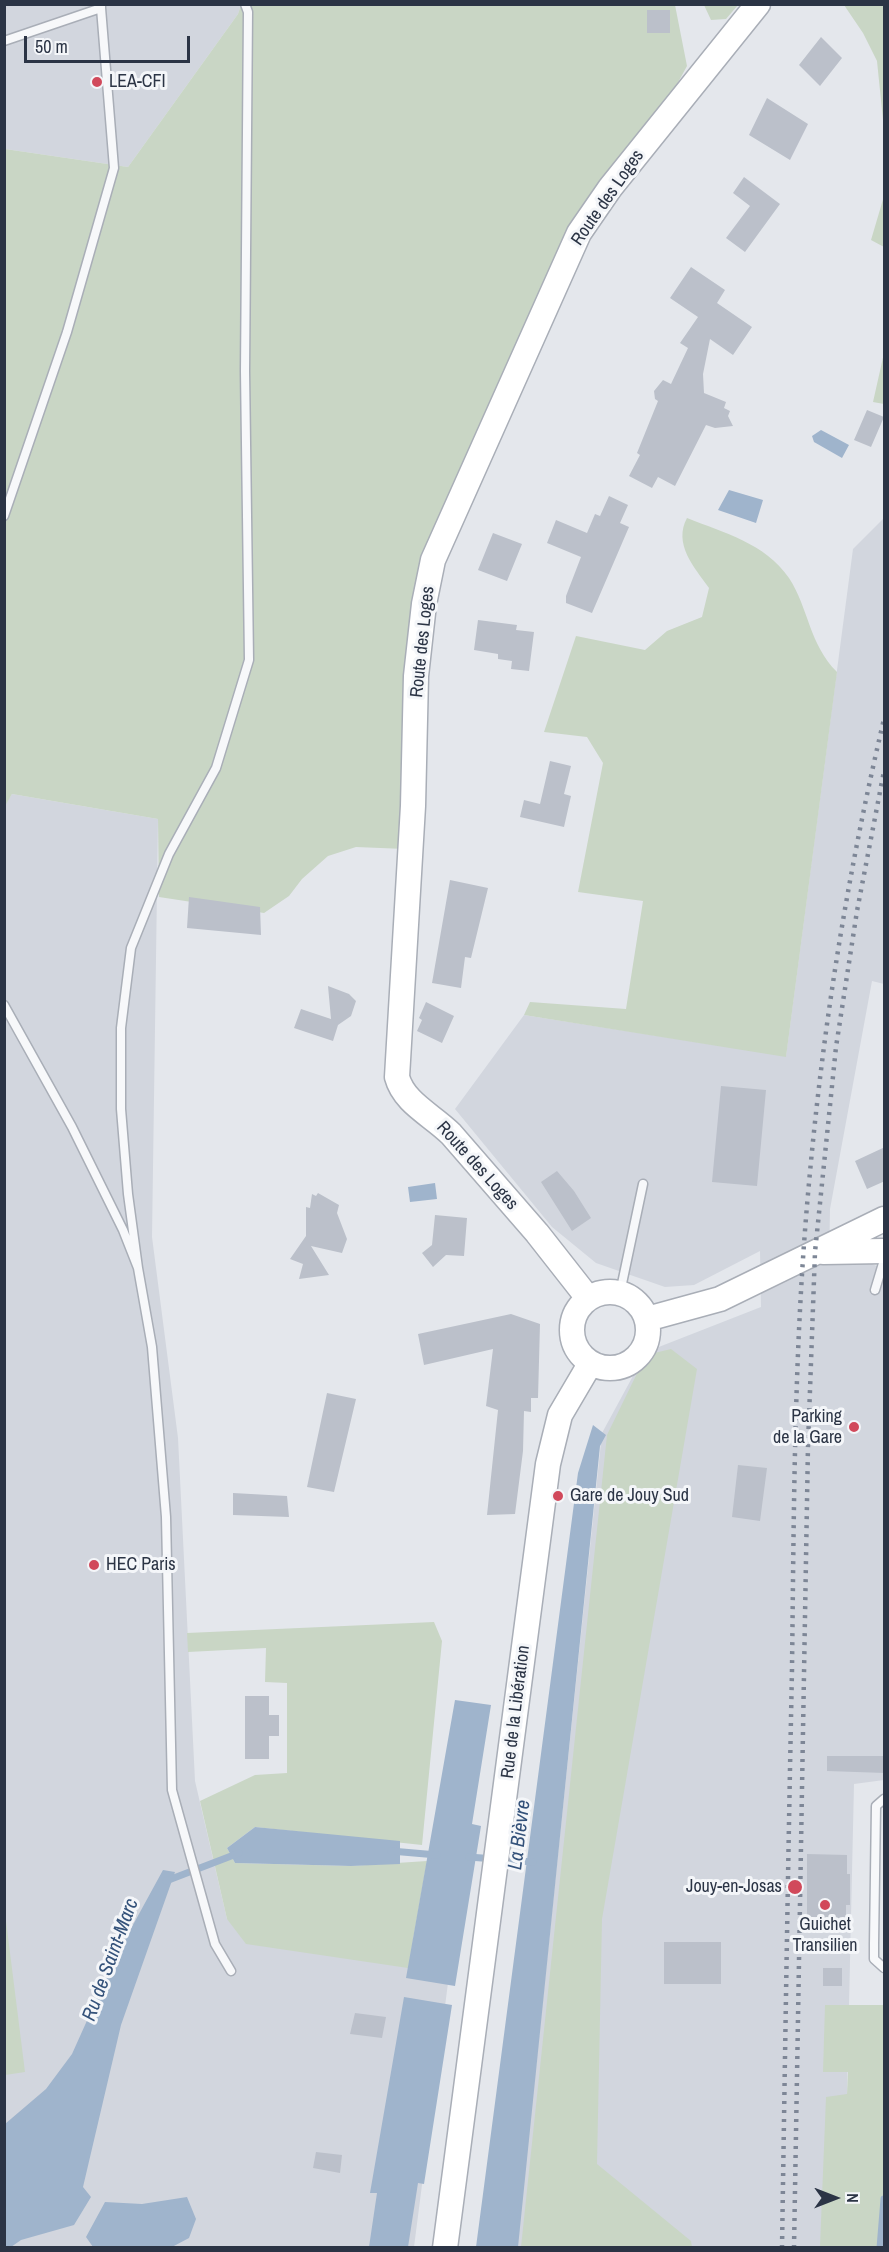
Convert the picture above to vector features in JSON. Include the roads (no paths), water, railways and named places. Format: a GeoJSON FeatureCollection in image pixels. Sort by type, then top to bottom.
{"type":"FeatureCollection","features":[{"type":"Feature","properties":{"kind":"main road","name":"Route des Loges"},"geometry":{"type":"LineString","coordinates":[[588,1298],[537,1233],[451,1134],[407,1099],[397,1077],[413,806],[416,676],[424,604],[433,560],[579,233],[610,188],[758,4]]}},
{"type":"Feature","properties":{"kind":"main road"},"geometry":{"type":"LineString","coordinates":[[647,1319],[720,1299],[885,1219]]}},
{"type":"Feature","properties":{"kind":"main road"},"geometry":{"type":"LineString","coordinates":[[815,1252],[885,1251]]}},
{"type":"Feature","properties":{"kind":"main road"},"geometry":{"type":"LineString","coordinates":[[609,1292],[620,1293],[637,1303],[647,1319],[647,1340],[638,1357],[620,1368],[600,1368],[590,1364],[575,1348],[572,1337],[574,1315],[588,1298],[609,1292]]}},
{"type":"Feature","properties":{"kind":"main road","name":"Rue de la Libération"},"geometry":{"type":"LineString","coordinates":[[445,2247],[548,1464],[560,1415],[590,1364]]}},
{"type":"Feature","properties":{"kind":"lane"},"geometry":{"type":"LineString","coordinates":[[231,1971],[215,1944],[172,1790],[166,1517],[152,1347],[128,1194],[121,1109],[121,1028],[131,948],[169,854],[216,768],[249,660],[245,371],[248,12],[245,4]]}},
{"type":"Feature","properties":{"kind":"lane"},"geometry":{"type":"LineString","coordinates":[[4,42],[101,6],[114,168],[68,332],[4,516]]}},
{"type":"Feature","properties":{"kind":"lane"},"geometry":{"type":"LineString","coordinates":[[4,1005],[72,1128],[123,1230],[138,1268]]}},
{"type":"Feature","properties":{"kind":"lane"},"geometry":{"type":"LineString","coordinates":[[620,1293],[643,1184]]}},
{"type":"Feature","properties":{"kind":"lane"},"geometry":{"type":"LineString","coordinates":[[875,1290],[885,1260]]}},
{"type":"Feature","properties":{"kind":"lane"},"geometry":{"type":"LineString","coordinates":[[885,1799],[876,1806],[874,1944],[874,1959],[885,1968]]}},
{"type":"Feature","properties":{"kind":"water"},"geometry":{"type":"Polygon","coordinates":[[[821,430],[849,445],[842,458],[814,442],[812,436],[821,430]]]}},
{"type":"Feature","properties":{"kind":"water"},"geometry":{"type":"Polygon","coordinates":[[[729,490],[763,500],[756,523],[718,510],[729,490]]]}},
{"type":"Feature","properties":{"kind":"water"},"geometry":{"type":"Polygon","coordinates":[[[435,1183],[437,1199],[410,1202],[408,1187],[435,1183]]]}},
{"type":"Feature","properties":{"kind":"water"},"geometry":{"type":"Polygon","coordinates":[[[593,1425],[606,1435],[600,1446],[518,2247],[476,2247],[578,1473],[593,1425]]]}},
{"type":"Feature","properties":{"kind":"water"},"geometry":{"type":"Polygon","coordinates":[[[455,1700],[491,1705],[472,1824],[481,1826],[455,1986],[406,1978],[455,1700]]]}},
{"type":"Feature","properties":{"kind":"water"},"geometry":{"type":"Polygon","coordinates":[[[255,1827],[400,1841],[400,1864],[351,1866],[235,1863],[227,1848],[255,1827]]]}},
{"type":"Feature","properties":{"kind":"water"},"geometry":{"type":"Polygon","coordinates":[[[163,1870],[175,1872],[121,2025],[83,2187],[91,2197],[74,2225],[21,2240],[11,2247],[5,2247],[5,2124],[46,2089],[72,2054],[116,1956],[163,1870]]]}},
{"type":"Feature","properties":{"kind":"water"},"geometry":{"type":"Polygon","coordinates":[[[404,1997],[452,2005],[424,2184],[418,2183],[408,2247],[369,2247],[377,2193],[370,2193],[404,1997]]]}},
{"type":"Feature","properties":{"kind":"water"},"geometry":{"type":"Polygon","coordinates":[[[187,2197],[196,2219],[189,2238],[172,2247],[93,2247],[86,2237],[105,2202],[142,2204],[187,2197]]]}},
{"type":"Feature","properties":{"kind":"waterway","name":"Ru de Saint-Marc"},"geometry":{"type":"LineString","coordinates":[[391,1851],[437,1855]]}},
{"type":"Feature","properties":{"kind":"waterway","name":"Ru de Saint-Marc"},"geometry":{"type":"LineString","coordinates":[[166,1881],[239,1853]]}},
{"type":"Feature","properties":{"kind":"waterway","name":"Ru de Saint-Marc"},"geometry":{"type":"LineString","coordinates":[[469,1857],[533,1862]]}},
{"type":"Feature","properties":{"kind":"waterway"},"geometry":{"type":"LineString","coordinates":[[880,2248],[884,2199]]}},
{"type":"Feature","properties":{"kind":"railway"},"geometry":{"type":"LineString","coordinates":[[782,2248],[796,1426],[804,1243],[829,1007],[848,891],[884,719]]}},
{"type":"Feature","properties":{"kind":"railway"},"geometry":{"type":"LineString","coordinates":[[794,2248],[808,1445],[815,1252],[836,1047],[857,911],[884,771]]}},
{"type":"Feature","properties":{"kind":"place","name":"LEA-CFI"},"geometry":{"type":"Point","coordinates":[97,82]}},
{"type":"Feature","properties":{"kind":"place","name":"Parking de la Gare"},"geometry":{"type":"Point","coordinates":[854,1427]}},
{"type":"Feature","properties":{"kind":"place","name":"Gare de Jouy Sud"},"geometry":{"type":"Point","coordinates":[558,1496]}},
{"type":"Feature","properties":{"kind":"place","name":"HEC Paris"},"geometry":{"type":"Point","coordinates":[94,1565]}},
{"type":"Feature","properties":{"kind":"place","name":"Jouy-en-Josas"},"geometry":{"type":"Point","coordinates":[795,1887]}},
{"type":"Feature","properties":{"kind":"place","name":"Guichet Transilien"},"geometry":{"type":"Point","coordinates":[825,1905]}},
{"type":"Feature","properties":{"kind":"water label","name":"La Bièvre"},"geometry":{"type":"Point","coordinates":[520,1835]}}]}
